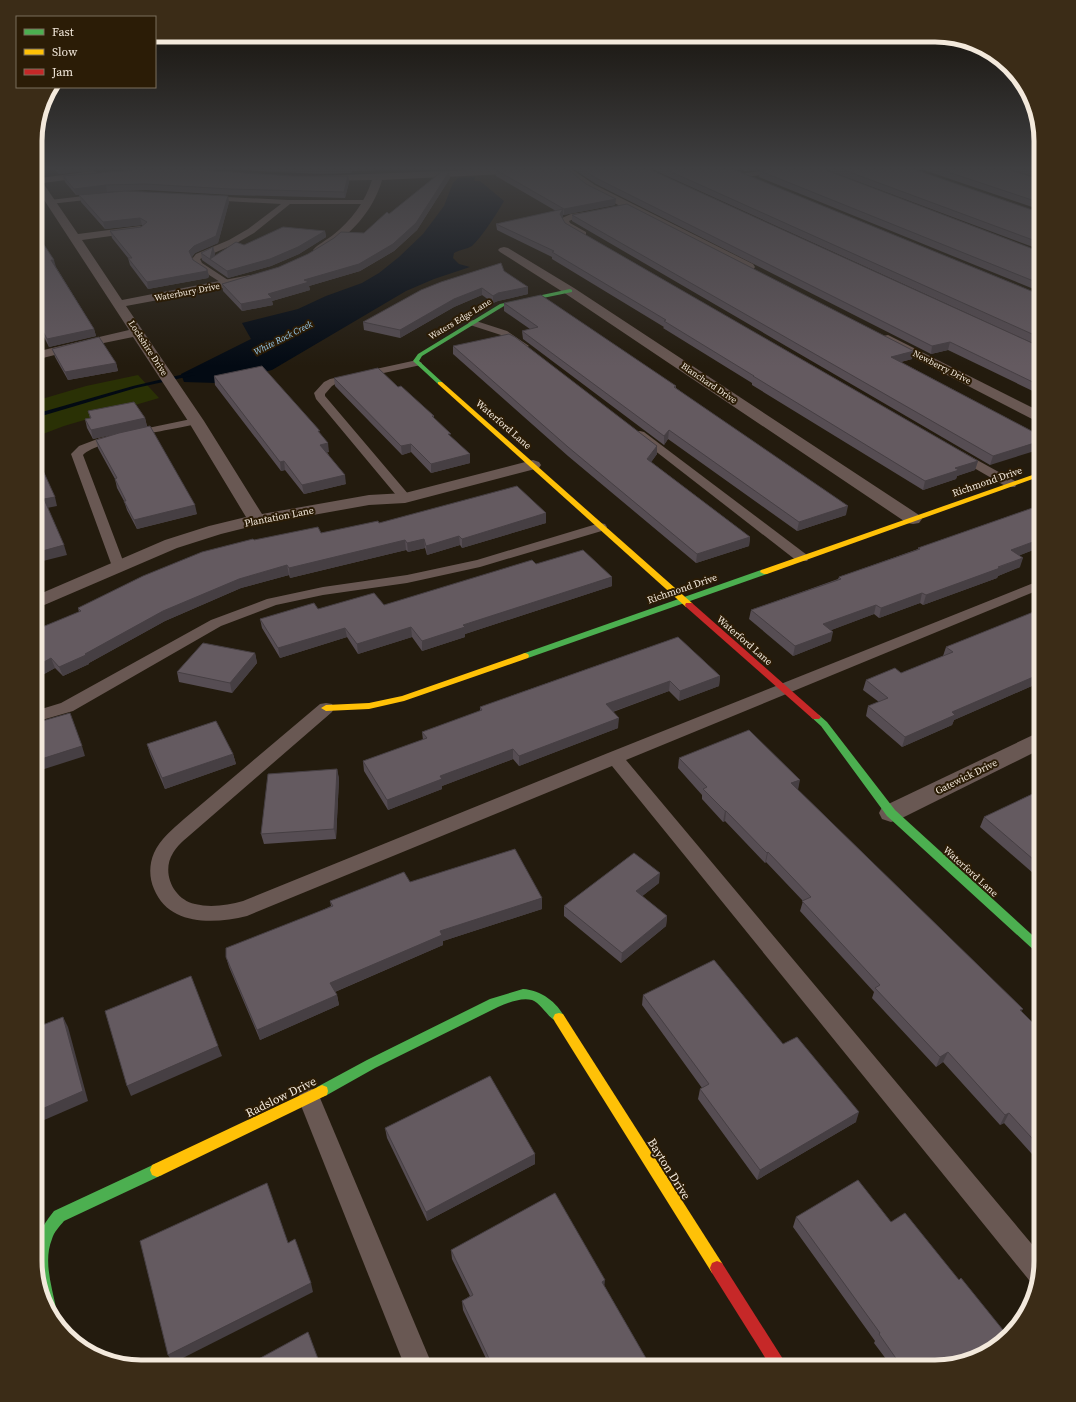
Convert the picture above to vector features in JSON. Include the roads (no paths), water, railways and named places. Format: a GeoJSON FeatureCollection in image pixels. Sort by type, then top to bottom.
{"type":"FeatureCollection","features":[{"type":"Feature","properties":{"kind":"street","name":"Lockshire Drive"},"geometry":{"type":"LineString","coordinates":[[74,235],[196,421],[257,520]]}},
{"type":"Feature","properties":{"kind":"street"},"geometry":{"type":"LineString","coordinates":[[76,238],[95,235]]}},
{"type":"Feature","properties":{"kind":"street"},"geometry":{"type":"LineString","coordinates":[[311,254],[323,247],[337,235]]}},
{"type":"Feature","properties":{"kind":"street"},"geometry":{"type":"LineString","coordinates":[[689,235],[759,272]]}},
{"type":"Feature","properties":{"kind":"street","name":"Blanchard Drive"},"geometry":{"type":"LineString","coordinates":[[504,250],[570,291],[913,519]]}},
{"type":"Feature","properties":{"kind":"street","name":"Waterbury Drive"},"geometry":{"type":"LineString","coordinates":[[119,304],[228,284],[259,276]]}},
{"type":"Feature","properties":{"kind":"street","name":"Waters Edge Lane"},"geometry":{"type":"LineString","coordinates":[[417,363],[416,359],[420,355],[502,305],[570,291]]}},
{"type":"Feature","properties":{"kind":"street"},"geometry":{"type":"LineString","coordinates":[[42,354],[93,341],[138,332]]}},
{"type":"Feature","properties":{"kind":"street","name":"Newberry Drive"},"geometry":{"type":"LineString","coordinates":[[879,334],[1034,414]]}},
{"type":"Feature","properties":{"kind":"street","name":"Waterford Lane"},"geometry":{"type":"LineString","coordinates":[[417,363],[533,465],[682,600],[824,724],[891,813],[1034,944]]}},
{"type":"Feature","properties":{"kind":"street","name":"Plantation Lane"},"geometry":{"type":"LineString","coordinates":[[42,600],[171,544],[257,520],[369,500],[405,498],[533,465]]}},
{"type":"Feature","properties":{"kind":"street","name":"Richmond Drive"},"geometry":{"type":"LineString","coordinates":[[326,708],[369,706],[404,698],[1034,476]]}},
{"type":"Feature","properties":{"kind":"street","name":"Gatewick Drive"},"geometry":{"type":"LineString","coordinates":[[891,813],[1034,746]]}},
{"type":"Feature","properties":{"kind":"street","name":"Radslow Drive"},"geometry":{"type":"LineString","coordinates":[[47,1291],[42,1240],[47,1229],[59,1216],[309,1098],[371,1064],[494,1003],[512,996],[528,993]]}},
{"type":"Feature","properties":{"kind":"street","name":"Bayton Drive"},"geometry":{"type":"LineString","coordinates":[[528,993],[543,1000],[559,1019],[776,1360]]}},
{"type":"Feature","properties":{"kind":"lane"},"geometry":{"type":"LineString","coordinates":[[228,284],[198,264],[196,259],[203,253],[232,242],[244,235]]}},
{"type":"Feature","properties":{"kind":"lane"},"geometry":{"type":"LineString","coordinates":[[586,235],[590,238]]}},
{"type":"Feature","properties":{"kind":"lane"},"geometry":{"type":"LineString","coordinates":[[472,323],[511,336],[531,352]]}},
{"type":"Feature","properties":{"kind":"lane"},"geometry":{"type":"LineString","coordinates":[[405,498],[320,397],[319,392],[334,381],[417,363]]}},
{"type":"Feature","properties":{"kind":"lane"},"geometry":{"type":"LineString","coordinates":[[118,566],[77,458],[77,454],[83,448],[104,440],[196,421]]}},
{"type":"Feature","properties":{"kind":"lane"},"geometry":{"type":"LineString","coordinates":[[632,428],[802,558]]}},
{"type":"Feature","properties":{"kind":"lane"},"geometry":{"type":"LineString","coordinates":[[949,448],[1011,484]]}},
{"type":"Feature","properties":{"kind":"lane"},"geometry":{"type":"LineString","coordinates":[[42,715],[67,706],[124,676],[216,623],[272,602],[323,591],[407,579],[480,563],[600,527]]}},
{"type":"Feature","properties":{"kind":"lane"},"geometry":{"type":"LineString","coordinates":[[326,708],[194,821],[166,847],[160,862],[159,878],[165,892],[172,901],[190,911],[211,915],[234,912],[247,908],[1034,587]]}},
{"type":"Feature","properties":{"kind":"lane"},"geometry":{"type":"LineString","coordinates":[[614,757],[1034,1266]]}},
{"type":"Feature","properties":{"kind":"lane"},"geometry":{"type":"LineString","coordinates":[[309,1098],[416,1360]]}},
{"type":"Feature","properties":{"kind":"water"},"geometry":{"type":"Polygon","coordinates":[[[422,235],[481,235],[472,246],[454,253],[453,258],[459,264],[470,267],[434,279],[406,291],[272,370],[217,383],[184,382],[181,374],[251,339],[242,323],[298,309],[326,296],[362,283],[379,273],[399,257],[422,235]]]}},
{"type":"Feature","properties":{"kind":"waterway","name":"White Rock Creek"},"geometry":{"type":"LineString","coordinates":[[42,414],[135,387],[193,374]]}}]}
